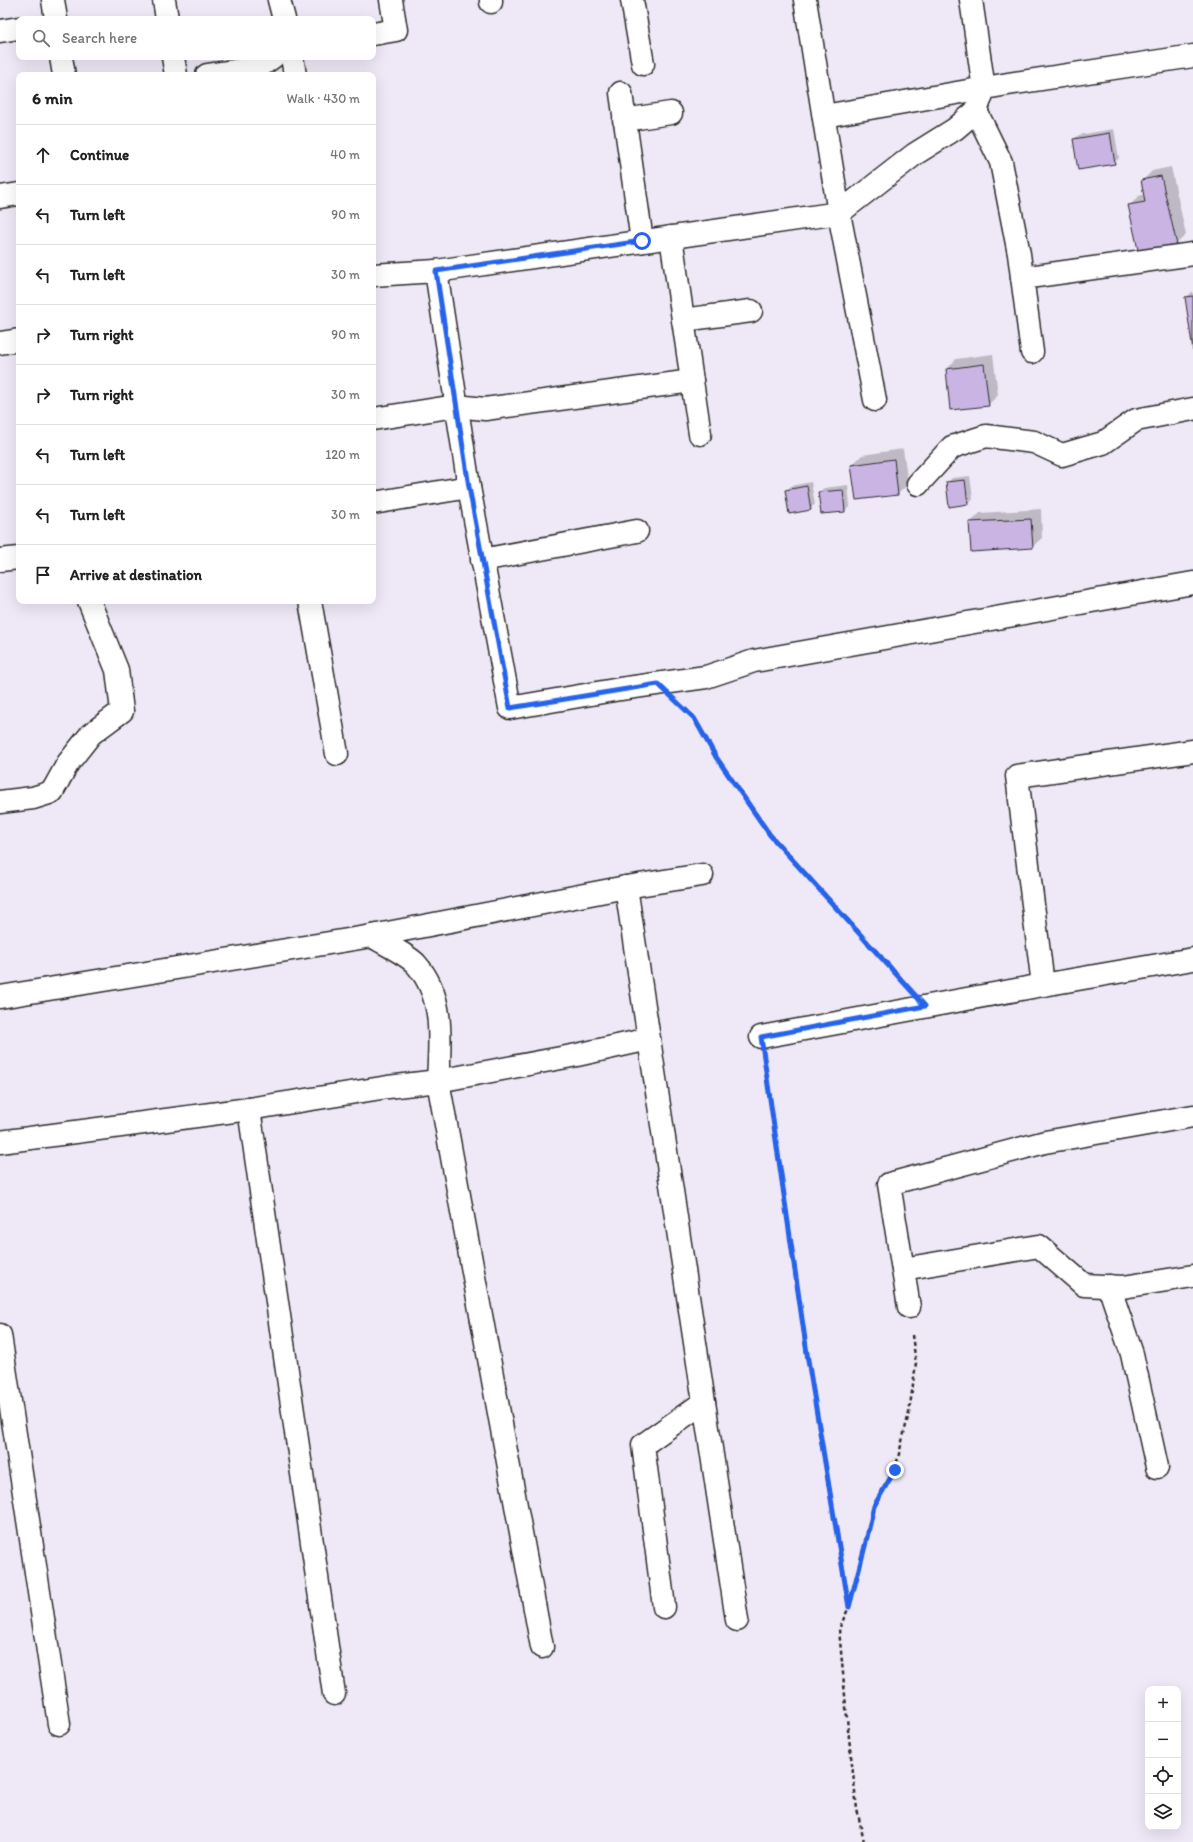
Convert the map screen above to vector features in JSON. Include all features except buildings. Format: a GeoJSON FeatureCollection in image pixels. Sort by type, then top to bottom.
{"type":"FeatureCollection","features":[{"type":"Feature","properties":{"kind":"street"},"geometry":{"type":"LineString","coordinates":[[53,0],[56,16]]}},
{"type":"Feature","properties":{"kind":"street"},"geometry":{"type":"LineString","coordinates":[[164,0],[167,16]]}},
{"type":"Feature","properties":{"kind":"street"},"geometry":{"type":"LineString","coordinates":[[279,0],[283,16]]}},
{"type":"Feature","properties":{"kind":"street"},"geometry":{"type":"LineString","coordinates":[[376,33],[396,30],[391,0]]}},
{"type":"Feature","properties":{"kind":"street"},"geometry":{"type":"LineString","coordinates":[[632,0],[643,64]]}},
{"type":"Feature","properties":{"kind":"street"},"geometry":{"type":"LineString","coordinates":[[805,0],[840,213],[875,400]]}},
{"type":"Feature","properties":{"kind":"street"},"geometry":{"type":"LineString","coordinates":[[376,274],[436,271],[840,213],[915,154],[955,129],[976,111],[984,89],[971,0]]}},
{"type":"Feature","properties":{"kind":"street"},"geometry":{"type":"LineString","coordinates":[[0,31],[16,28]]}},
{"type":"Feature","properties":{"kind":"street"},"geometry":{"type":"LineString","coordinates":[[824,116],[1193,56]]}},
{"type":"Feature","properties":{"kind":"street"},"geometry":{"type":"LineString","coordinates":[[62,60],[64,72]]}},
{"type":"Feature","properties":{"kind":"street"},"geometry":{"type":"LineString","coordinates":[[174,60],[176,72]]}},
{"type":"Feature","properties":{"kind":"street"},"geometry":{"type":"LineString","coordinates":[[226,72],[259,67],[269,60]]}},
{"type":"Feature","properties":{"kind":"street"},"geometry":{"type":"LineString","coordinates":[[293,60],[295,72]]}},
{"type":"Feature","properties":{"kind":"street"},"geometry":{"type":"LineString","coordinates":[[621,93],[642,241]]}},
{"type":"Feature","properties":{"kind":"street"},"geometry":{"type":"LineString","coordinates":[[976,111],[1001,162],[1022,278],[1032,352]]}},
{"type":"Feature","properties":{"kind":"street"},"geometry":{"type":"LineString","coordinates":[[624,120],[672,113]]}},
{"type":"Feature","properties":{"kind":"street"},"geometry":{"type":"LineString","coordinates":[[0,197],[16,194]]}},
{"type":"Feature","properties":{"kind":"street"},"geometry":{"type":"LineString","coordinates":[[671,237],[700,434]]}},
{"type":"Feature","properties":{"kind":"street"},"geometry":{"type":"LineString","coordinates":[[1022,278],[1193,254]]}},
{"type":"Feature","properties":{"kind":"street"},"geometry":{"type":"LineString","coordinates":[[436,271],[469,487],[510,708],[706,677],[754,661],[1193,583]]}},
{"type":"Feature","properties":{"kind":"street"},"geometry":{"type":"LineString","coordinates":[[683,320],[751,311]]}},
{"type":"Feature","properties":{"kind":"street"},"geometry":{"type":"LineString","coordinates":[[0,343],[16,340]]}},
{"type":"Feature","properties":{"kind":"street"},"geometry":{"type":"LineString","coordinates":[[376,419],[456,406],[485,409],[692,381]]}},
{"type":"Feature","properties":{"kind":"street"},"geometry":{"type":"LineString","coordinates":[[918,484],[952,447],[986,436],[1034,442],[1062,455],[1103,443],[1136,420],[1193,409]]}},
{"type":"Feature","properties":{"kind":"street"},"geometry":{"type":"LineString","coordinates":[[376,502],[469,487]]}},
{"type":"Feature","properties":{"kind":"street"},"geometry":{"type":"LineString","coordinates":[[482,560],[636,531]]}},
{"type":"Feature","properties":{"kind":"street"},"geometry":{"type":"LineString","coordinates":[[0,560],[16,558]]}},
{"type":"Feature","properties":{"kind":"street"},"geometry":{"type":"LineString","coordinates":[[0,802],[33,798],[52,792],[68,763],[91,734],[122,711],[117,670],[90,604]]}},
{"type":"Feature","properties":{"kind":"street"},"geometry":{"type":"LineString","coordinates":[[311,604],[337,754]]}},
{"type":"Feature","properties":{"kind":"street"},"geometry":{"type":"LineString","coordinates":[[1042,984],[1016,776],[1193,751]]}},
{"type":"Feature","properties":{"kind":"street"},"geometry":{"type":"LineString","coordinates":[[0,997],[372,936],[626,887],[702,876]]}},
{"type":"Feature","properties":{"kind":"street"},"geometry":{"type":"LineString","coordinates":[[626,887],[737,1620]]}},
{"type":"Feature","properties":{"kind":"street"},"geometry":{"type":"LineString","coordinates":[[372,936],[415,963],[433,988],[440,1029],[438,1082],[542,1647]]}},
{"type":"Feature","properties":{"kind":"street"},"geometry":{"type":"LineString","coordinates":[[761,1037],[1042,984],[1193,959]]}},
{"type":"Feature","properties":{"kind":"street"},"geometry":{"type":"LineString","coordinates":[[0,1142],[249,1109],[388,1087],[438,1082],[577,1056],[650,1039]]}},
{"type":"Feature","properties":{"kind":"street"},"geometry":{"type":"LineString","coordinates":[[249,1109],[334,1694]]}},
{"type":"Feature","properties":{"kind":"street"},"geometry":{"type":"LineString","coordinates":[[909,1307],[889,1184],[1045,1142],[1193,1116]]}},
{"type":"Feature","properties":{"kind":"street"},"geometry":{"type":"LineString","coordinates":[[903,1269],[1039,1246],[1084,1286],[1123,1287],[1193,1276]]}},
{"type":"Feature","properties":{"kind":"street"},"geometry":{"type":"LineString","coordinates":[[1109,1286],[1132,1354],[1157,1467]]}},
{"type":"Feature","properties":{"kind":"street"},"geometry":{"type":"LineString","coordinates":[[0,1335],[59,1724]]}},
{"type":"Feature","properties":{"kind":"street"},"geometry":{"type":"LineString","coordinates":[[664,1606],[643,1445],[704,1402]]}},
{"type":"Feature","properties":{"kind":"path"},"geometry":{"type":"LineString","coordinates":[[658,684],[694,718],[716,757],[770,835],[925,1006]]}},
{"type":"Feature","properties":{"kind":"path"},"geometry":{"type":"LineString","coordinates":[[761,1037],[808,1360],[849,1607]]}},
{"type":"Feature","properties":{"kind":"path"},"geometry":{"type":"LineString","coordinates":[[864,1842],[857,1809],[839,1629],[849,1607],[874,1506],[895,1470],[909,1413],[916,1363],[909,1307]]}},
{"type":"Feature","properties":{"kind":"route"},"geometry":{"type":"LineString","coordinates":[[642,241],[436,271],[469,487],[510,708],[658,684],[694,718],[716,757],[770,835],[925,1006],[761,1037],[808,1360],[849,1607],[874,1506],[895,1470]]}}]}
